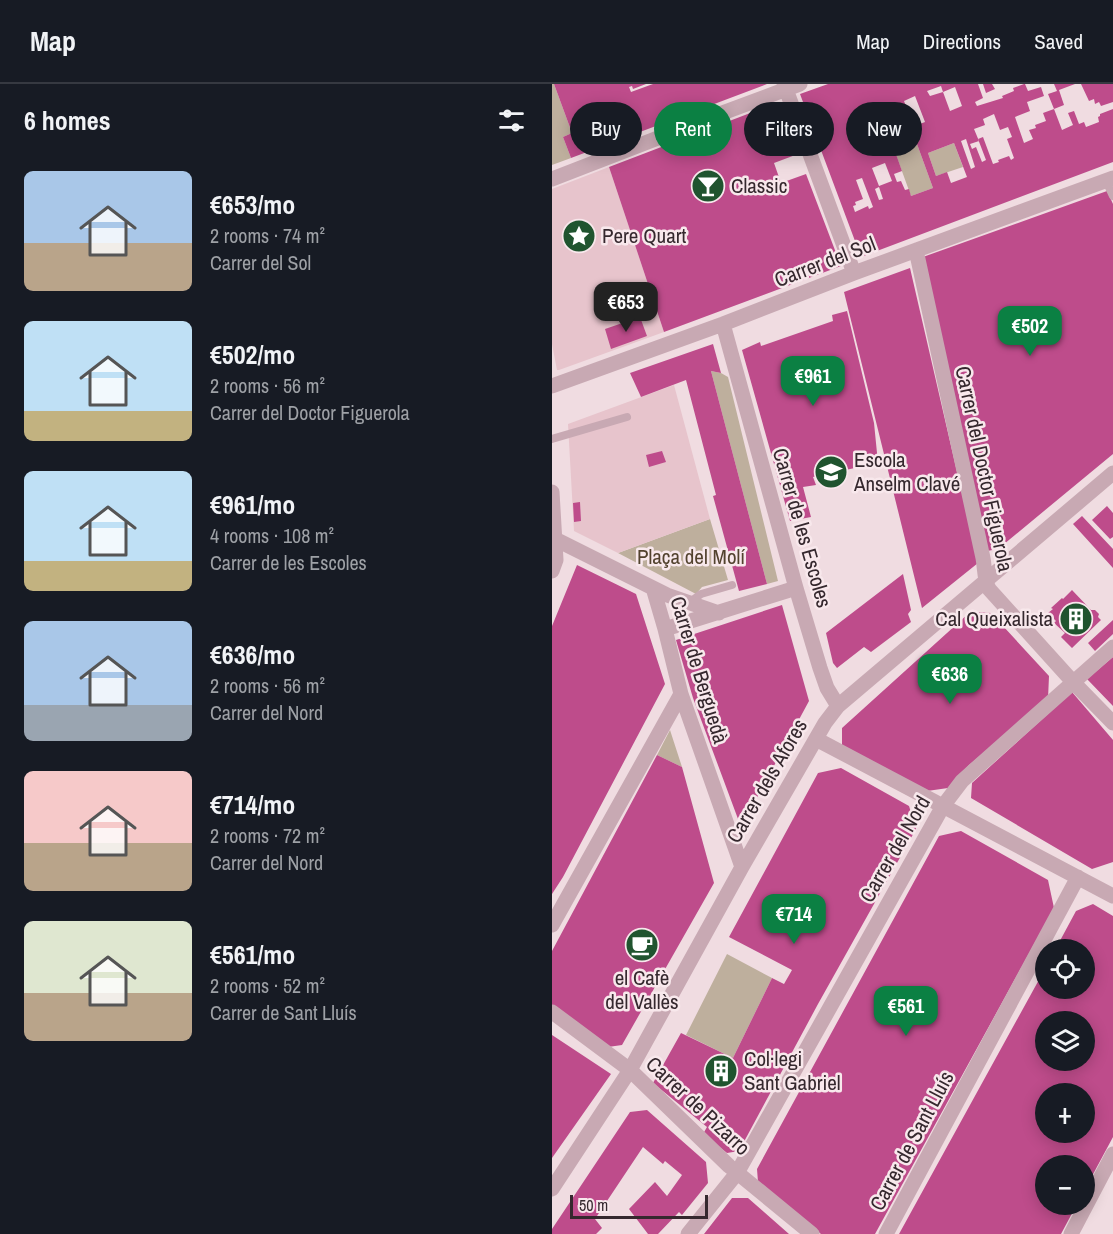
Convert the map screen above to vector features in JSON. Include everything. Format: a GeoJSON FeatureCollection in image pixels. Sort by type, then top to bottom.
{"type":"FeatureCollection","features":[{"type":"Feature","properties":{"kind":"street"},"geometry":{"type":"LineString","coordinates":[[552,179],[790,86],[855,273]]}},
{"type":"Feature","properties":{"kind":"street","name":"Carrer del Sol"},"geometry":{"type":"LineString","coordinates":[[552,386],[1109,180]]}},
{"type":"Feature","properties":{"kind":"street","name":"Carrer del Doctor Figuerola"},"geometry":{"type":"LineString","coordinates":[[916,250],[985,567],[985,581],[1073,682],[1113,723]]}},
{"type":"Feature","properties":{"kind":"street","name":"Carrer de les Escoles"},"geometry":{"type":"LineString","coordinates":[[723,324],[796,588],[827,688],[838,706]]}},
{"type":"Feature","properties":{"kind":"street","name":"Carrer dels Afores"},"geometry":{"type":"LineString","coordinates":[[552,1189],[630,1070],[742,867],[825,723],[838,706],[1113,473]]}},
{"type":"Feature","properties":{"kind":"street"},"geometry":{"type":"LineString","coordinates":[[552,492],[556,560],[552,571]]}},
{"type":"Feature","properties":{"kind":"street","name":"Carrer de Berguedà"},"geometry":{"type":"LineString","coordinates":[[555,539],[653,588],[681,694],[742,867]]}},
{"type":"Feature","properties":{"kind":"street"},"geometry":{"type":"LineString","coordinates":[[653,588],[719,613]]}},
{"type":"Feature","properties":{"kind":"street"},"geometry":{"type":"LineString","coordinates":[[665,629],[796,588]]}},
{"type":"Feature","properties":{"kind":"street","name":"Carrer del Nord"},"geometry":{"type":"LineString","coordinates":[[688,1234],[737,1173],[943,806],[962,781],[1113,646]]}},
{"type":"Feature","properties":{"kind":"street"},"geometry":{"type":"LineString","coordinates":[[552,925],[681,694]]}},
{"type":"Feature","properties":{"kind":"street"},"geometry":{"type":"LineString","coordinates":[[816,739],[1113,896]]}},
{"type":"Feature","properties":{"kind":"street","name":"Carrer de Sant Lluís"},"geometry":{"type":"LineString","coordinates":[[886,1234],[1078,878]]}},
{"type":"Feature","properties":{"kind":"street","name":"Carrer de Pizarro"},"geometry":{"type":"LineString","coordinates":[[552,1012],[630,1070],[737,1173],[812,1234]]}},
{"type":"Feature","properties":{"kind":"street"},"geometry":{"type":"LineString","coordinates":[[1071,1234],[1113,1154]]}},
{"type":"Feature","properties":{"kind":"lane"},"geometry":{"type":"LineString","coordinates":[[1109,180],[1113,196]]}},
{"type":"Feature","properties":{"kind":"lane"},"geometry":{"type":"LineString","coordinates":[[552,440],[627,417]]}},
{"type":"Feature","properties":{"kind":"lane"},"geometry":{"type":"LineString","coordinates":[[689,603],[701,594],[732,585]]}},
{"type":"Feature","properties":{"kind":"green space"},"geometry":{"type":"Polygon","coordinates":[[[552,84],[554,84],[570,128],[570,134],[563,137],[571,158],[552,165],[552,84]]]}},
{"type":"Feature","properties":{"kind":"green space"},"geometry":{"type":"Polygon","coordinates":[[[954,143],[963,167],[936,176],[928,153],[954,143]]]}},
{"type":"Feature","properties":{"kind":"green space"},"geometry":{"type":"Polygon","coordinates":[[[896,156],[921,156],[933,188],[911,196],[896,156]]]}},
{"type":"Feature","properties":{"kind":"green space"},"geometry":{"type":"Polygon","coordinates":[[[711,371],[728,377],[778,581],[767,584],[711,371]]]}},
{"type":"Feature","properties":{"kind":"green space","name":"Plaça del Molí"},"geometry":{"type":"Polygon","coordinates":[[[710,519],[728,580],[702,587],[696,594],[618,553],[710,519]]]}},
{"type":"Feature","properties":{"kind":"green space"},"geometry":{"type":"Polygon","coordinates":[[[670,730],[682,767],[657,755],[670,730]]]}},
{"type":"Feature","properties":{"kind":"green space"},"geometry":{"type":"Polygon","coordinates":[[[727,954],[772,978],[733,1058],[686,1035],[727,954]]]}},
{"type":"Feature","properties":{"kind":"shaded area"},"geometry":{"type":"Polygon","coordinates":[[[609,167],[664,332],[557,370],[552,344],[552,189],[609,167]]]}},
{"type":"Feature","properties":{"kind":"shaded area","name":"Plaça del Molí"},"geometry":{"type":"Polygon","coordinates":[[[674,385],[710,519],[618,553],[574,531],[568,424],[674,385]]]}},
{"type":"Feature","properties":{"kind":"building"},"geometry":{"type":"Polygon","coordinates":[[[554,84],[646,84],[633,89],[632,86],[629,87],[631,92],[653,84],[767,84],[719,102],[654,102],[654,127],[642,131],[642,102],[570,102],[570,128],[554,84]]]}},
{"type":"Feature","properties":{"kind":"building"},"geometry":{"type":"Polygon","coordinates":[[[828,84],[978,84],[983,98],[975,102],[977,106],[1003,98],[1002,96],[1014,91],[1013,88],[1024,84],[1028,91],[1041,87],[1044,96],[1027,102],[1030,111],[1015,117],[1024,143],[1033,139],[1029,130],[1046,121],[1043,113],[1054,109],[1062,130],[1073,125],[1068,113],[1074,111],[1079,124],[1084,122],[1086,127],[1099,122],[1100,114],[1113,109],[1113,162],[861,257],[823,156],[834,156],[834,102],[803,102],[800,94],[828,84]],[[941,86],[927,91],[930,96],[943,92],[941,86]],[[955,87],[943,92],[950,111],[962,106],[955,87]],[[994,114],[983,119],[985,125],[974,129],[978,139],[983,137],[993,164],[1009,156],[1011,160],[1014,158],[1007,139],[1012,137],[1008,127],[1000,130],[994,114]],[[966,139],[961,141],[971,169],[975,167],[966,139]],[[979,141],[970,144],[972,149],[976,147],[982,162],[986,160],[979,141]],[[954,143],[928,153],[936,176],[947,172],[951,183],[967,177],[954,143]],[[885,163],[872,168],[879,186],[892,181],[885,163]],[[862,178],[856,180],[863,199],[855,202],[856,205],[853,206],[855,212],[868,206],[869,209],[873,207],[862,178]],[[879,187],[875,189],[879,200],[883,199],[879,187]]]}},
{"type":"Feature","properties":{"kind":"building"},"geometry":{"type":"Polygon","coordinates":[[[983,84],[992,84],[995,89],[986,93],[983,84]]]}},
{"type":"Feature","properties":{"kind":"building"},"geometry":{"type":"Polygon","coordinates":[[[1054,84],[1075,84],[1059,90],[1064,105],[1054,109],[1048,94],[1057,91],[1054,84]]]}},
{"type":"Feature","properties":{"kind":"building"},"geometry":{"type":"Polygon","coordinates":[[[1081,84],[1113,84],[1113,102],[1101,106],[1099,102],[1095,104],[1094,99],[1089,101],[1081,84]]]}},
{"type":"Feature","properties":{"kind":"building"},"geometry":{"type":"Polygon","coordinates":[[[744,115],[744,156],[793,156],[774,163],[781,183],[806,174],[841,266],[664,332],[609,167],[654,150],[654,156],[732,156],[732,120],[744,115]]]}},
{"type":"Feature","properties":{"kind":"building"},"geometry":{"type":"Polygon","coordinates":[[[570,134],[570,155],[563,137],[570,134]]]}},
{"type":"Feature","properties":{"kind":"building"},"geometry":{"type":"Polygon","coordinates":[[[1107,191],[1113,204],[1113,454],[998,549],[987,551],[923,257],[1107,191]]]}},
{"type":"Feature","properties":{"kind":"building"},"geometry":{"type":"Polygon","coordinates":[[[910,268],[978,563],[922,608],[844,292],[910,268]]]}},
{"type":"Feature","properties":{"kind":"building"},"geometry":{"type":"Polygon","coordinates":[[[847,311],[874,423],[878,463],[813,477],[816,485],[803,487],[811,517],[790,521],[742,350],[760,342],[761,346],[833,321],[832,315],[847,311]]]}},
{"type":"Feature","properties":{"kind":"building"},"geometry":{"type":"Polygon","coordinates":[[[640,317],[647,336],[611,349],[605,329],[640,317]]]}},
{"type":"Feature","properties":{"kind":"building"},"geometry":{"type":"Polygon","coordinates":[[[713,344],[721,373],[711,371],[767,584],[739,591],[713,496],[716,495],[686,380],[641,397],[630,373],[713,344]]]}},
{"type":"Feature","properties":{"kind":"building"},"geometry":{"type":"Polygon","coordinates":[[[662,451],[666,462],[649,467],[646,455],[662,451]]]}},
{"type":"Feature","properties":{"kind":"building"},"geometry":{"type":"Polygon","coordinates":[[[580,502],[581,521],[574,522],[573,503],[580,502]]]}},
{"type":"Feature","properties":{"kind":"building"},"geometry":{"type":"Polygon","coordinates":[[[1107,506],[1113,513],[1113,537],[1110,539],[1092,520],[1107,506]]]}},
{"type":"Feature","properties":{"kind":"building"},"geometry":{"type":"Polygon","coordinates":[[[1082,516],[1113,549],[1113,568],[1073,524],[1082,516]]]}},
{"type":"Feature","properties":{"kind":"building"},"geometry":{"type":"Polygon","coordinates":[[[577,565],[636,594],[665,684],[552,894],[552,626],[577,565]]]}},
{"type":"Feature","properties":{"kind":"building"},"geometry":{"type":"Polygon","coordinates":[[[903,574],[911,610],[908,614],[911,622],[871,652],[864,647],[837,668],[833,663],[826,633],[903,574]]]}},
{"type":"Feature","properties":{"kind":"building","name":"Cal Queixalista"},"geometry":{"type":"Polygon","coordinates":[[[1072,590],[1091,610],[1099,614],[1098,617],[1101,620],[1072,648],[1061,637],[1065,633],[1054,623],[1056,621],[1048,613],[1072,590]]]}},
{"type":"Feature","properties":{"kind":"building"},"geometry":{"type":"Polygon","coordinates":[[[782,605],[809,701],[741,827],[693,698],[676,640],[782,605]]]}},
{"type":"Feature","properties":{"kind":"building"},"geometry":{"type":"Polygon","coordinates":[[[991,613],[1049,676],[1048,699],[969,765],[948,788],[927,791],[842,748],[842,728],[968,614],[991,613]]]}},
{"type":"Feature","properties":{"kind":"building"},"geometry":{"type":"Polygon","coordinates":[[[1113,620],[1113,634],[1095,651],[1088,643],[1113,620]]]}},
{"type":"Feature","properties":{"kind":"building"},"geometry":{"type":"Polygon","coordinates":[[[1113,657],[1113,706],[1087,679],[1113,657]]]}},
{"type":"Feature","properties":{"kind":"building"},"geometry":{"type":"Polygon","coordinates":[[[1072,692],[1113,740],[1113,862],[1092,869],[971,798],[972,783],[1072,692]]]}},
{"type":"Feature","properties":{"kind":"building"},"geometry":{"type":"Polygon","coordinates":[[[657,755],[682,767],[714,883],[622,1045],[608,1047],[552,1005],[552,951],[657,755]]]}},
{"type":"Feature","properties":{"kind":"building"},"geometry":{"type":"Polygon","coordinates":[[[841,768],[909,806],[916,829],[739,1151],[727,1153],[703,1134],[707,1127],[653,1083],[681,1033],[733,1058],[772,978],[784,984],[792,970],[729,937],[818,773],[841,768]]]}},
{"type":"Feature","properties":{"kind":"building"},"geometry":{"type":"Polygon","coordinates":[[[961,831],[1048,880],[1054,908],[875,1234],[821,1234],[758,1182],[757,1169],[939,836],[961,831]]]}},
{"type":"Feature","properties":{"kind":"building"},"geometry":{"type":"Polygon","coordinates":[[[1093,904],[1113,916],[1113,1137],[1095,1171],[1095,1155],[1035,1155],[1035,1215],[1071,1215],[1061,1234],[899,1234],[1035,987],[1035,999],[1095,999],[1095,939],[1061,939],[1076,911],[1093,904]]]}},
{"type":"Feature","properties":{"kind":"building"},"geometry":{"type":"Polygon","coordinates":[[[552,1035],[611,1074],[552,1158],[552,1035]]]}},
{"type":"Feature","properties":{"kind":"building"},"geometry":{"type":"Polygon","coordinates":[[[647,1110],[706,1162],[708,1183],[682,1215],[679,1212],[658,1234],[648,1234],[629,1209],[655,1182],[667,1196],[682,1175],[665,1161],[663,1164],[643,1147],[595,1219],[602,1228],[596,1234],[552,1234],[552,1229],[630,1112],[647,1110]]]}},
{"type":"Feature","properties":{"kind":"building"},"geometry":{"type":"Polygon","coordinates":[[[732,1198],[748,1198],[789,1234],[704,1234],[732,1198]]]}},
{"type":"Feature","properties":{"kind":"place","name":"Classic"},"geometry":{"type":"Point","coordinates":[708,186]}},
{"type":"Feature","properties":{"kind":"place","name":"Pere Quart"},"geometry":{"type":"Point","coordinates":[579,236]}},
{"type":"Feature","properties":{"kind":"place","name":"Escola Anselm Clavé"},"geometry":{"type":"Point","coordinates":[831,472]}},
{"type":"Feature","properties":{"kind":"place","name":"Cal Queixalista"},"geometry":{"type":"Point","coordinates":[1076,619]}},
{"type":"Feature","properties":{"kind":"place","name":"el Cafè del Vallès"},"geometry":{"type":"Point","coordinates":[642,945]}},
{"type":"Feature","properties":{"kind":"place","name":"Col·legi Sant Gabriel"},"geometry":{"type":"Point","coordinates":[721,1071]}}]}
